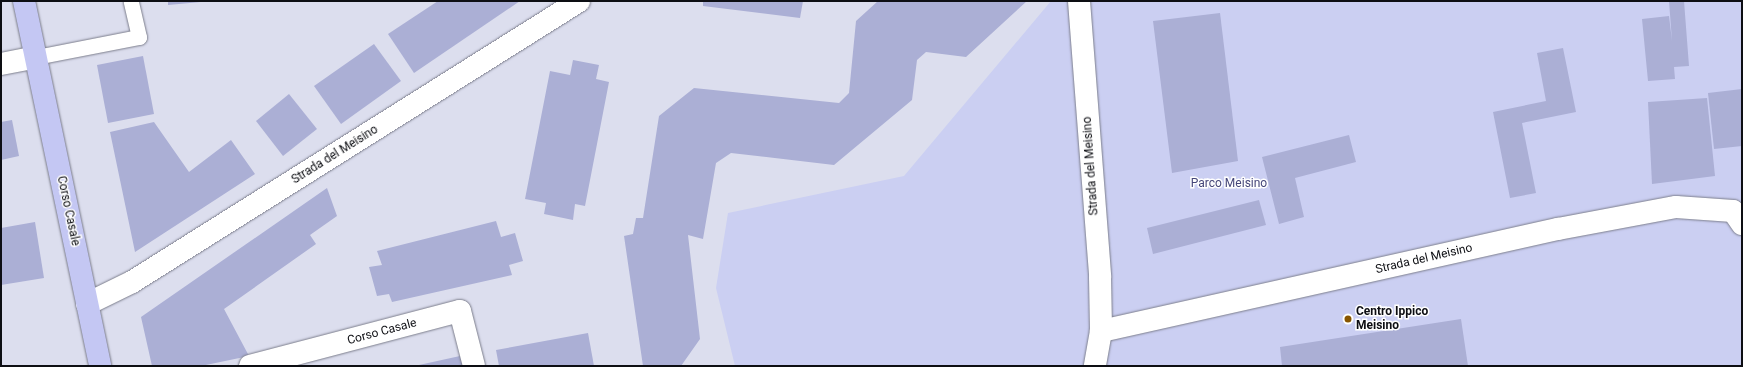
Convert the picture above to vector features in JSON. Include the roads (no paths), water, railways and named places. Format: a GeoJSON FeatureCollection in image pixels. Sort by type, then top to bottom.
{"type":"FeatureCollection","features":[{"type":"Feature","properties":{"kind":"main road","name":"Corso Casale"},"geometry":{"type":"LineString","coordinates":[[24,1],[100,366]]}},
{"type":"Feature","properties":{"kind":"street","name":"Strada del Meisino"},"geometry":{"type":"LineString","coordinates":[[87,304],[132,282],[579,1]]}},
{"type":"Feature","properties":{"kind":"street","name":"Strada del Meisino"},"geometry":{"type":"LineString","coordinates":[[1079,1],[1101,331],[1095,366]]}},
{"type":"Feature","properties":{"kind":"street"},"geometry":{"type":"LineString","coordinates":[[1,64],[36,57]]}},
{"type":"Feature","properties":{"kind":"street","name":"Strada del Meisino"},"geometry":{"type":"LineString","coordinates":[[1101,331],[1558,229],[1676,207],[1733,211],[1742,224]]}},
{"type":"Feature","properties":{"kind":"street","name":"Corso Casale"},"geometry":{"type":"LineString","coordinates":[[250,366],[460,311],[474,366]]}},
{"type":"Feature","properties":{"kind":"lane"},"geometry":{"type":"LineString","coordinates":[[36,57],[139,37],[131,1]]}},
{"type":"Feature","properties":{"kind":"place","name":"Centro Ippico Meisino"},"geometry":{"type":"Point","coordinates":[1348,319]}},
{"type":"Feature","properties":{"kind":"park label","name":"Parco Meisino"},"geometry":{"type":"Point","coordinates":[1229,184]}}]}
